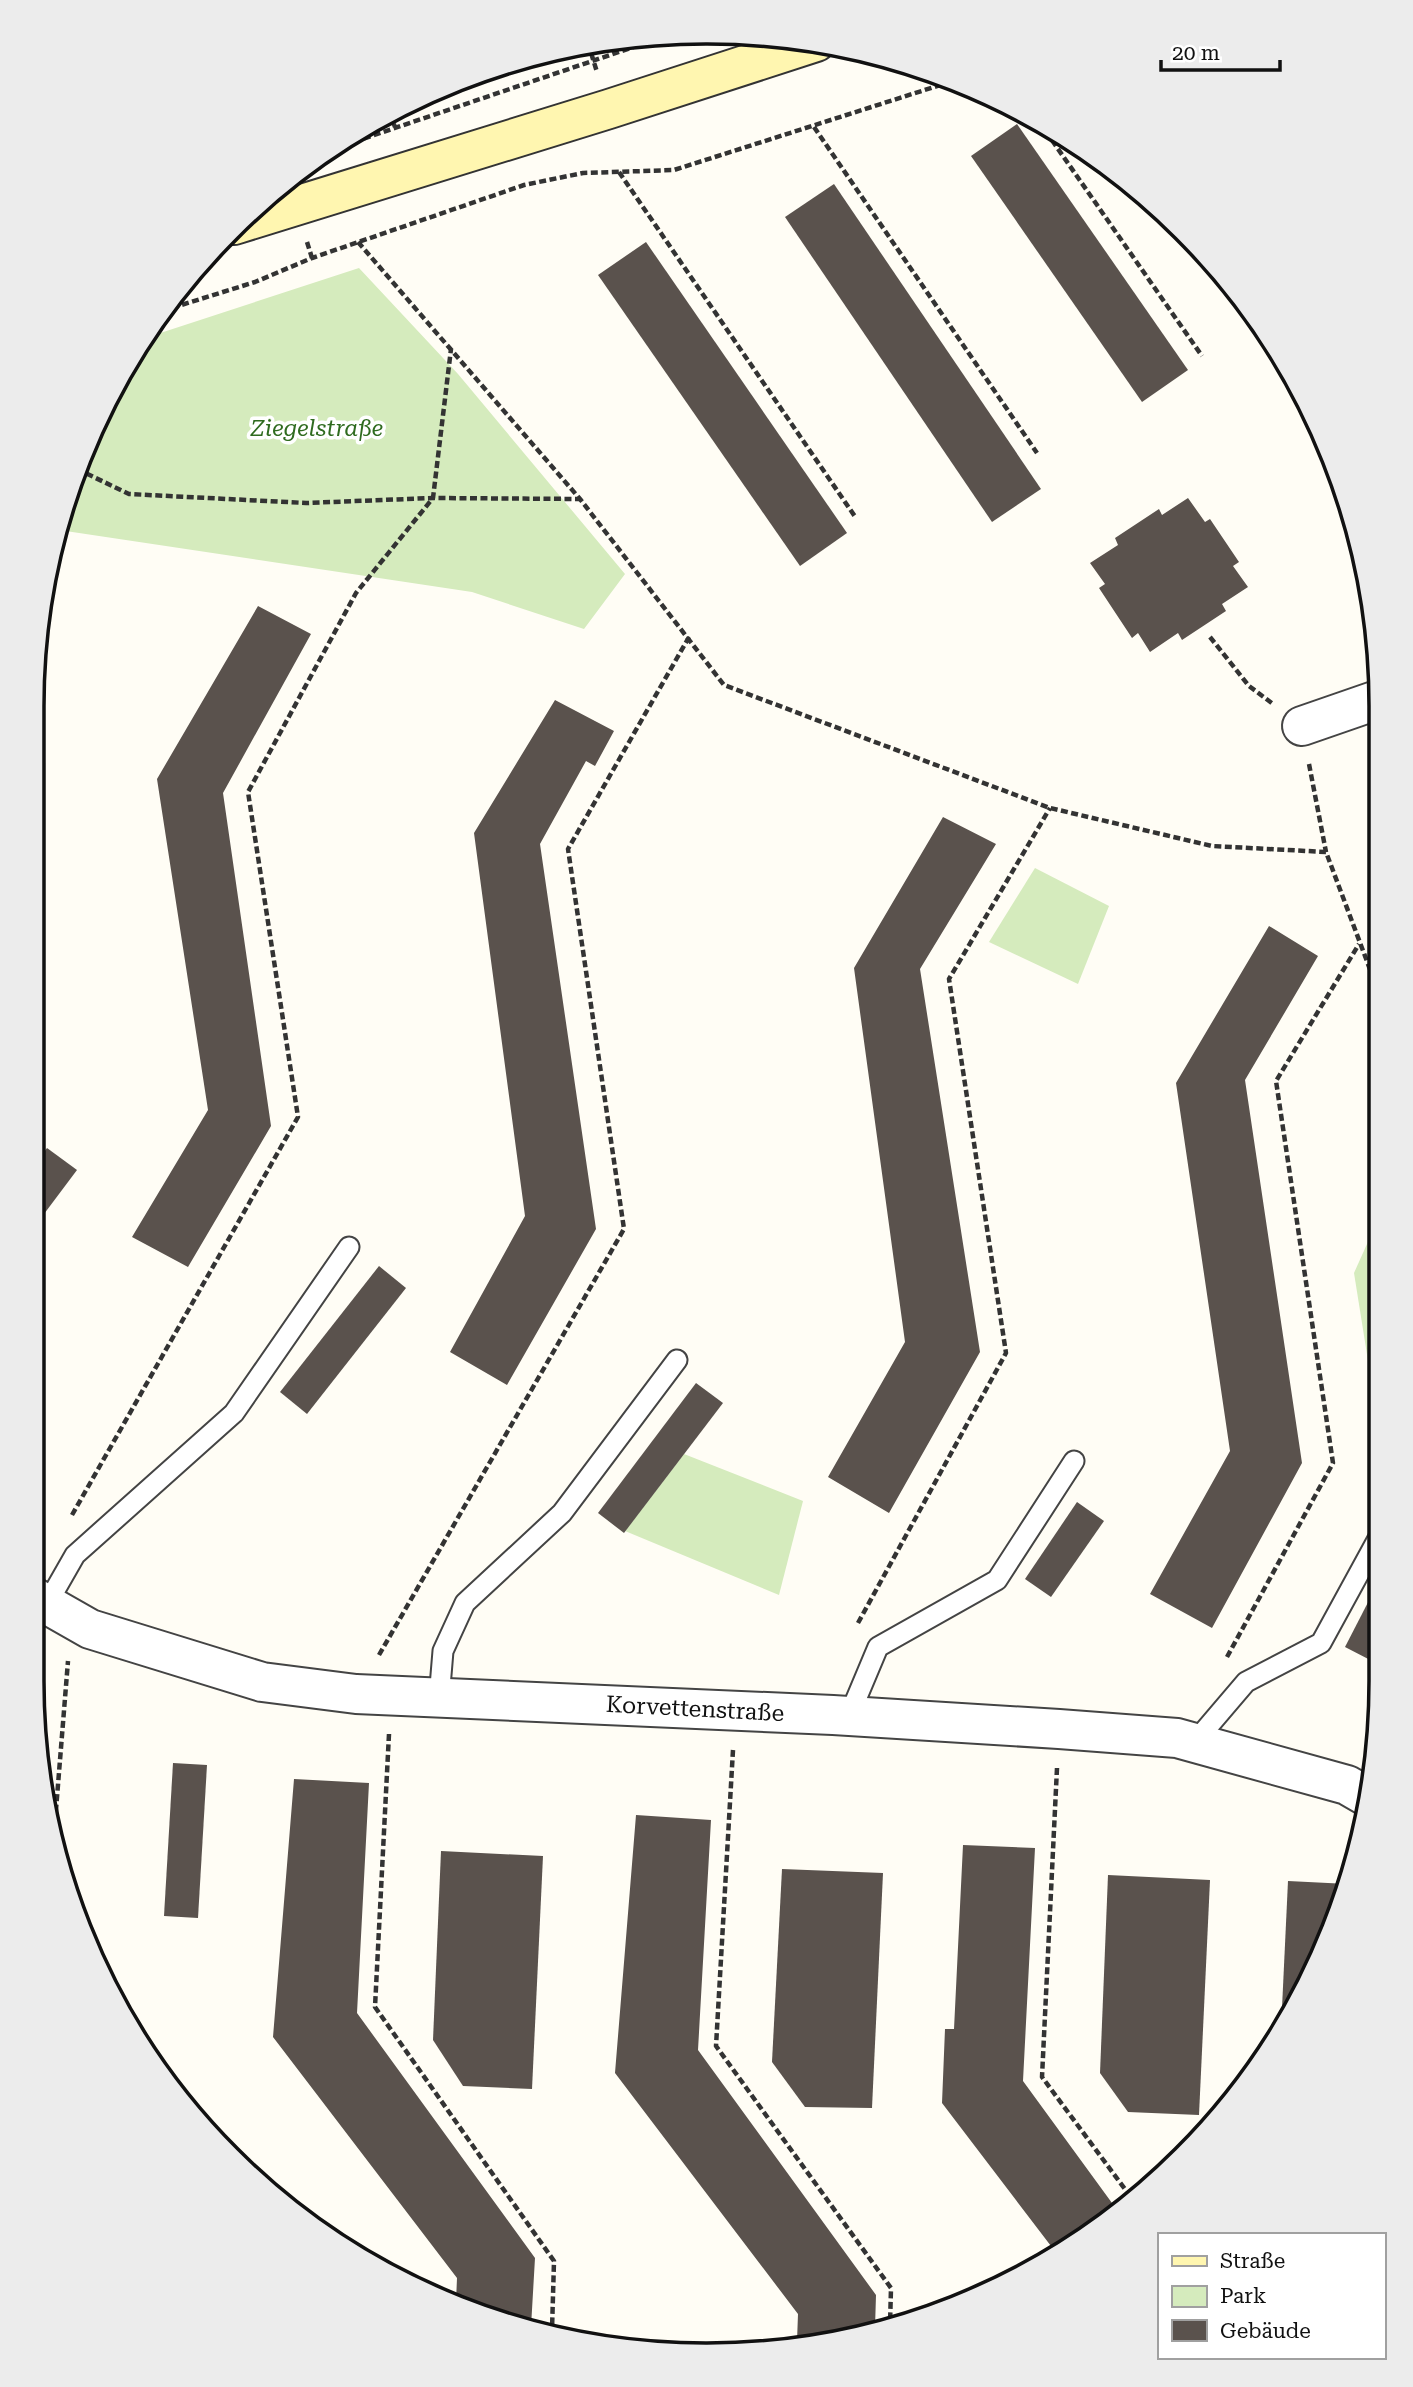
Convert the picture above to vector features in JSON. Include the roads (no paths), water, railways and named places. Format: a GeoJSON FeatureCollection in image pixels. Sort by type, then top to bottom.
{"type":"FeatureCollection","features":[{"type":"Feature","properties":{"kind":"main road"},"geometry":{"type":"LineString","coordinates":[[261,217],[794,49]]}},
{"type":"Feature","properties":{"kind":"street"},"geometry":{"type":"LineString","coordinates":[[1302,726],[1369,703]]}},
{"type":"Feature","properties":{"kind":"street","name":"Korvettenstraße"},"geometry":{"type":"LineString","coordinates":[[50,1606],[90,1629],[262,1682],[374,1695],[439,1699],[849,1716],[1177,1738],[1347,1785],[1360,1792]]}},
{"type":"Feature","properties":{"kind":"lane"},"geometry":{"type":"LineString","coordinates":[[50,1606],[75,1555],[234,1413],[349,1247]]}},
{"type":"Feature","properties":{"kind":"lane"},"geometry":{"type":"LineString","coordinates":[[439,1699],[443,1651],[465,1603],[562,1513],[677,1360]]}},
{"type":"Feature","properties":{"kind":"lane"},"geometry":{"type":"LineString","coordinates":[[849,1716],[878,1647],[997,1580],[1074,1461]]}},
{"type":"Feature","properties":{"kind":"lane"},"geometry":{"type":"LineString","coordinates":[[1194,1743],[1247,1682],[1321,1643],[1369,1555]]}},
{"type":"Feature","properties":{"kind":"park label","name":"Ziegelstraße"},"geometry":{"type":"Point","coordinates":[317,428]}}]}
